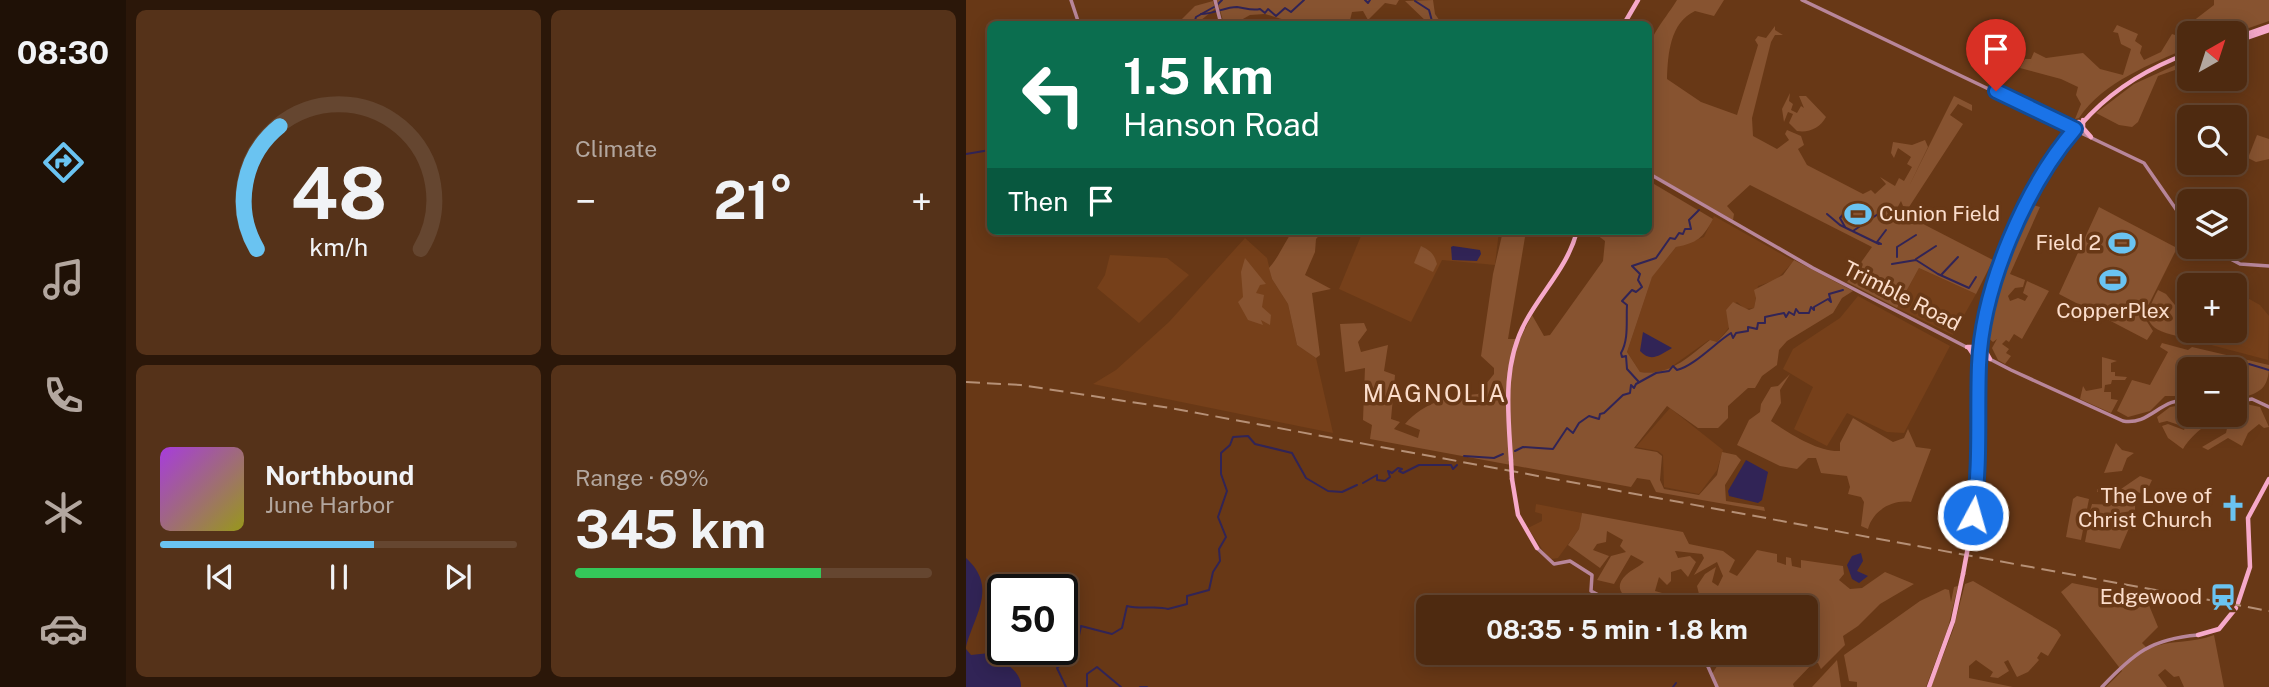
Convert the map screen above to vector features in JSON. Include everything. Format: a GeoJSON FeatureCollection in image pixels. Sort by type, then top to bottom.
{"type":"FeatureCollection","features":[{"type":"Feature","properties":{"kind":"main road"},"geometry":{"type":"LineString","coordinates":[[1626,21],[1638,0]]}},
{"type":"Feature","properties":{"kind":"main road"},"geometry":{"type":"LineString","coordinates":[[2247,36],[2269,28]]}},
{"type":"Feature","properties":{"kind":"main road"},"geometry":{"type":"LineString","coordinates":[[1929,687],[1955,614],[1968,547],[1979,456],[1981,339],[1991,290],[2002,256],[2046,171],[2068,136],[2084,118],[2126,83],[2177,60]]}},
{"type":"Feature","properties":{"kind":"main road"},"geometry":{"type":"LineString","coordinates":[[2068,136],[2064,124],[2073,124],[2084,118]]}},
{"type":"Feature","properties":{"kind":"main road"},"geometry":{"type":"LineString","coordinates":[[2084,118],[2083,128],[2091,137]]}},
{"type":"Feature","properties":{"kind":"main road"},"geometry":{"type":"LineString","coordinates":[[2068,136],[2085,134]]}},
{"type":"Feature","properties":{"kind":"main road"},"geometry":{"type":"LineString","coordinates":[[1537,548],[1521,522],[1512,479],[1507,389],[1516,343],[1531,313],[1565,263],[1576,235]]}},
{"type":"Feature","properties":{"kind":"main road"},"geometry":{"type":"LineString","coordinates":[[1979,367],[1968,348],[1975,347],[1981,339]]}},
{"type":"Feature","properties":{"kind":"main road"},"geometry":{"type":"LineString","coordinates":[[1979,367],[1985,361],[1991,360],[1981,339]]}},
{"type":"Feature","properties":{"kind":"main road"},"geometry":{"type":"LineString","coordinates":[[2198,635],[2219,629],[2237,605],[2250,567],[2248,518],[2269,479]]}},
{"type":"Feature","properties":{"kind":"street"},"geometry":{"type":"LineString","coordinates":[[1071,0],[1078,21]]}},
{"type":"Feature","properties":{"kind":"street"},"geometry":{"type":"LineString","coordinates":[[1215,0],[1220,21]]}},
{"type":"Feature","properties":{"kind":"street"},"geometry":{"type":"LineString","coordinates":[[1802,0],[2148,166],[2177,210]]}},
{"type":"Feature","properties":{"kind":"street","name":"Trimble Road"},"geometry":{"type":"LineString","coordinates":[[1652,175],[1776,248],[1991,360],[2123,421],[2134,422],[2150,417],[2168,404],[2177,403]]}},
{"type":"Feature","properties":{"kind":"street"},"geometry":{"type":"LineString","coordinates":[[2231,259],[2240,264],[2269,266]]}},
{"type":"Feature","properties":{"kind":"street"},"geometry":{"type":"LineString","coordinates":[[2247,400],[2252,399],[2269,407]]}},
{"type":"Feature","properties":{"kind":"street"},"geometry":{"type":"LineString","coordinates":[[1537,548],[1554,564],[1570,561],[1591,574],[1594,579],[1591,591],[1598,595]]}},
{"type":"Feature","properties":{"kind":"street"},"geometry":{"type":"LineString","coordinates":[[2102,687],[2145,647],[2169,638],[2198,635]]}},
{"type":"Feature","properties":{"kind":"street"},"geometry":{"type":"LineString","coordinates":[[1707,665],[1717,687]]}},
{"type":"Feature","properties":{"kind":"shaded area"},"geometry":{"type":"Polygon","coordinates":[[[1217,0],[1399,0],[1396,5],[1385,3],[1368,20],[1363,11],[1352,12],[1350,21],[1288,21],[1265,14],[1250,15],[1239,21],[1223,21],[1217,0]]]}},
{"type":"Feature","properties":{"kind":"shaded area"},"geometry":{"type":"Polygon","coordinates":[[[1433,0],[1435,14],[1440,21],[1426,21],[1405,1],[1433,0]]]}},
{"type":"Feature","properties":{"kind":"shaded area"},"geometry":{"type":"Polygon","coordinates":[[[1677,0],[1724,0],[1714,16],[1695,11],[1680,23],[1672,40],[1667,79],[1701,102],[1737,115],[1758,45],[1755,40],[1758,36],[1766,38],[1775,26],[1775,30],[1783,35],[1775,35],[1771,42],[1752,118],[1753,136],[1777,149],[1789,140],[1785,134],[1787,130],[1801,136],[1804,145],[1798,149],[1807,165],[1863,194],[1871,190],[1875,194],[1886,184],[1880,177],[1895,186],[1899,178],[1904,181],[1912,167],[1907,164],[1911,157],[1898,148],[1894,158],[1891,153],[1893,142],[1912,145],[1925,140],[1928,147],[1909,186],[1954,96],[1972,105],[1972,111],[1958,104],[1950,115],[1963,124],[1909,207],[1903,206],[1901,201],[1896,210],[1993,260],[1976,294],[1919,268],[1897,308],[1847,282],[1872,247],[1750,185],[1727,206],[1734,214],[1733,220],[1652,174],[1652,39],[1677,0]]]}},
{"type":"Feature","properties":{"kind":"shaded area"},"geometry":{"type":"Polygon","coordinates":[[[2214,0],[2269,0],[2269,21],[2247,29],[2247,21],[2193,21],[2214,5],[2214,0]]]}},
{"type":"Feature","properties":{"kind":"shaded area"},"geometry":{"type":"Polygon","coordinates":[[[1213,1],[1215,9],[1200,21],[1180,21],[1195,6],[1213,1]]]}},
{"type":"Feature","properties":{"kind":"shaded area"},"geometry":{"type":"Polygon","coordinates":[[[2117,25],[2138,34],[2135,41],[2142,46],[2140,53],[2144,60],[2161,52],[2172,34],[2177,33],[2177,53],[2115,84],[2075,119],[2081,104],[2076,95],[2078,87],[2061,79],[2020,68],[2025,59],[2031,59],[2034,52],[2046,58],[2083,53],[2100,69],[2123,75],[2131,49],[2121,44],[2118,33],[2113,32],[2117,25]]]}},
{"type":"Feature","properties":{"kind":"shaded area"},"geometry":{"type":"Polygon","coordinates":[[[2177,64],[2177,69],[2158,76],[2138,122],[2132,127],[2119,125],[2096,113],[2134,84],[2177,64]]]}},
{"type":"Feature","properties":{"kind":"shaded area"},"geometry":{"type":"Polygon","coordinates":[[[1790,93],[1789,101],[1793,104],[1791,110],[1797,113],[1801,106],[1804,108],[1799,96],[1806,96],[1826,117],[1821,124],[1810,130],[1797,131],[1789,123],[1793,114],[1788,112],[1784,122],[1782,109],[1790,93]]]}},
{"type":"Feature","properties":{"kind":"shaded area"},"geometry":{"type":"Polygon","coordinates":[[[2257,135],[2269,139],[2269,159],[2256,162],[2248,158],[2257,135]]]}},
{"type":"Feature","properties":{"kind":"shaded area"},"geometry":{"type":"Polygon","coordinates":[[[1652,183],[1713,219],[1699,239],[1676,247],[1652,277],[1627,352],[1640,372],[1651,373],[1669,368],[1686,359],[1710,340],[1717,342],[1729,329],[1726,310],[1733,302],[1749,310],[1754,308],[1754,290],[1783,275],[1794,260],[1853,291],[1842,298],[1833,313],[1787,341],[1779,350],[1777,365],[1762,376],[1755,388],[1748,388],[1728,406],[1728,418],[1718,428],[1698,428],[1667,406],[1634,448],[1657,452],[1662,456],[1660,480],[1664,489],[1699,495],[1717,475],[1722,452],[1736,455],[1741,460],[1725,485],[1726,501],[1764,507],[1765,511],[1656,492],[1650,480],[1637,478],[1631,487],[1370,439],[1372,425],[1363,420],[1365,368],[1345,372],[1340,324],[1364,323],[1367,330],[1358,342],[1361,352],[1388,345],[1384,371],[1395,375],[1391,419],[1400,422],[1394,429],[1418,438],[1420,430],[1405,424],[1412,416],[1438,402],[1457,396],[1478,394],[1494,374],[1494,368],[1481,356],[1493,274],[1502,235],[1525,235],[1508,339],[1520,339],[1532,315],[1544,336],[1550,335],[1603,261],[1605,241],[1597,235],[1652,235],[1652,183]]]}},
{"type":"Feature","properties":{"kind":"shaded area"},"geometry":{"type":"Polygon","coordinates":[[[2033,205],[2040,207],[2010,274],[2025,280],[2023,287],[2015,288],[2008,296],[2010,301],[2018,298],[2025,301],[2028,296],[2023,293],[2027,281],[2049,291],[2022,339],[2014,334],[2009,342],[2006,340],[2002,344],[2009,349],[2006,353],[2011,356],[2005,364],[1998,360],[1992,348],[1997,339],[1993,342],[1987,337],[1994,302],[2005,269],[2033,205]]]}},
{"type":"Feature","properties":{"kind":"shaded area","name":"CopperPlex"},"geometry":{"type":"Polygon","coordinates":[[[2099,207],[2177,248],[2146,310],[2146,320],[2153,331],[2147,340],[2059,294],[2099,207]]]}},
{"type":"Feature","properties":{"kind":"shaded area"},"geometry":{"type":"Polygon","coordinates":[[[1714,216],[1794,261],[1776,280],[1758,286],[1754,308],[1745,309],[1737,302],[1726,310],[1731,325],[1717,342],[1709,340],[1664,372],[1640,372],[1627,352],[1652,276],[1676,247],[1704,237],[1714,216]]]}},
{"type":"Feature","properties":{"kind":"shaded area"},"geometry":{"type":"Polygon","coordinates":[[[1290,235],[1320,235],[1305,275],[1331,289],[1312,293],[1320,355],[1316,358],[1297,345],[1288,304],[1272,279],[1269,268],[1290,235]]]}},
{"type":"Feature","properties":{"kind":"shaded area"},"geometry":{"type":"Polygon","coordinates":[[[1361,235],[1499,235],[1495,265],[1442,260],[1411,322],[1339,289],[1361,235]]]}},
{"type":"Feature","properties":{"kind":"shaded area"},"geometry":{"type":"Polygon","coordinates":[[[1245,238],[1267,258],[1272,279],[1288,304],[1297,345],[1316,358],[1333,433],[1093,384],[1116,370],[1169,322],[1245,238]]]}},
{"type":"Feature","properties":{"kind":"shaded area"},"geometry":{"type":"Polygon","coordinates":[[[1421,246],[1435,258],[1437,264],[1433,272],[1414,263],[1421,246]]]}},
{"type":"Feature","properties":{"kind":"shaded area"},"geometry":{"type":"Polygon","coordinates":[[[1453,246],[1480,250],[1481,254],[1477,261],[1452,260],[1453,246]]]}},
{"type":"Feature","properties":{"kind":"shaded area"},"geometry":{"type":"Polygon","coordinates":[[[1110,255],[1167,258],[1189,275],[1139,323],[1097,288],[1105,275],[1110,255]]]}},
{"type":"Feature","properties":{"kind":"shaded area"},"geometry":{"type":"Polygon","coordinates":[[[1245,258],[1266,284],[1260,285],[1256,293],[1264,295],[1262,307],[1271,315],[1270,325],[1261,320],[1263,325],[1248,320],[1238,302],[1243,297],[1241,272],[1245,258]]]}},
{"type":"Feature","properties":{"kind":"shaded area"},"geometry":{"type":"Polygon","coordinates":[[[1919,268],[1976,294],[1953,335],[1897,308],[1919,268]]]}},
{"type":"Feature","properties":{"kind":"shaded area","name":"CopperPlex"},"geometry":{"type":"Polygon","coordinates":[[[2158,290],[2166,294],[2177,308],[2177,336],[2152,325],[2148,315],[2158,290]]]}},
{"type":"Feature","properties":{"kind":"shaded area"},"geometry":{"type":"Polygon","coordinates":[[[1858,296],[1950,346],[1904,433],[1887,432],[1847,413],[1827,446],[1794,429],[1813,387],[1783,369],[1793,349],[1840,318],[1858,296]]]}},
{"type":"Feature","properties":{"kind":"shaded area"},"geometry":{"type":"Polygon","coordinates":[[[2247,298],[2260,305],[2269,316],[2268,360],[2204,343],[2247,343],[2247,298]]]}},
{"type":"Feature","properties":{"kind":"shaded area"},"geometry":{"type":"Polygon","coordinates":[[[1643,332],[1672,348],[1656,357],[1644,355],[1640,351],[1643,332]]]}},
{"type":"Feature","properties":{"kind":"shaded area"},"geometry":{"type":"Polygon","coordinates":[[[2162,343],[2188,350],[2192,347],[2235,357],[2177,357],[2177,396],[2165,396],[2150,411],[2128,417],[2117,411],[2132,380],[2150,385],[2168,352],[2160,347],[2162,343]]]}},
{"type":"Feature","properties":{"kind":"shaded area"},"geometry":{"type":"Polygon","coordinates":[[[2102,357],[2117,361],[2111,363],[2111,372],[2115,372],[2115,376],[2127,377],[2125,380],[2112,380],[2111,384],[2105,385],[2104,392],[2111,392],[2111,399],[2118,400],[2111,413],[2080,399],[2083,386],[2086,391],[2102,388],[2102,357]]]}},
{"type":"Feature","properties":{"kind":"shaded area"},"geometry":{"type":"Polygon","coordinates":[[[2247,360],[2269,365],[2265,384],[2262,389],[2247,395],[2247,360]]]}},
{"type":"Feature","properties":{"kind":"shaded area"},"geometry":{"type":"Polygon","coordinates":[[[1790,374],[1780,390],[1781,403],[1771,421],[1795,436],[1823,449],[1840,451],[1840,443],[1853,418],[1893,442],[1904,438],[1908,429],[1916,447],[1931,449],[1911,502],[1897,502],[1885,507],[1874,516],[1868,529],[1861,526],[1864,502],[1861,497],[1848,494],[1850,487],[1847,476],[1821,473],[1816,458],[1808,458],[1797,469],[1780,466],[1737,445],[1749,420],[1760,412],[1761,404],[1771,387],[1778,386],[1790,374]]]}},
{"type":"Feature","properties":{"kind":"shaded area"},"geometry":{"type":"Polygon","coordinates":[[[2247,404],[2260,407],[2269,427],[2264,428],[2259,424],[2248,433],[2242,446],[2228,438],[2208,450],[2202,447],[2226,433],[2227,427],[2247,427],[2247,404]]]}},
{"type":"Feature","properties":{"kind":"shaded area"},"geometry":{"type":"Polygon","coordinates":[[[2177,406],[2177,424],[2167,421],[2159,423],[2157,417],[2170,407],[2177,406]]]}},
{"type":"Feature","properties":{"kind":"shaded area"},"geometry":{"type":"Polygon","coordinates":[[[1670,408],[1723,450],[1717,470],[1699,494],[1664,487],[1663,455],[1658,451],[1636,447],[1670,408]]]}},
{"type":"Feature","properties":{"kind":"shaded area"},"geometry":{"type":"Polygon","coordinates":[[[2168,424],[2184,430],[2185,427],[2203,427],[2183,449],[2168,438],[2162,426],[2168,424]]]}},
{"type":"Feature","properties":{"kind":"shaded area"},"geometry":{"type":"Polygon","coordinates":[[[2116,443],[2122,450],[2134,453],[2127,458],[2122,471],[2104,473],[2116,443]]]}},
{"type":"Feature","properties":{"kind":"shaded area"},"geometry":{"type":"Polygon","coordinates":[[[1746,460],[1768,472],[1762,500],[1758,503],[1729,496],[1728,491],[1746,460]]]}},
{"type":"Feature","properties":{"kind":"shaded area"},"geometry":{"type":"Polygon","coordinates":[[[2140,476],[2152,480],[2145,495],[2133,490],[2097,492],[2097,489],[2121,489],[2140,476]]]}},
{"type":"Feature","properties":{"kind":"shaded area"},"geometry":{"type":"Polygon","coordinates":[[[2077,496],[2089,499],[2081,540],[2066,537],[2073,499],[2077,496]]]}},
{"type":"Feature","properties":{"kind":"shaded area"},"geometry":{"type":"Polygon","coordinates":[[[2135,501],[2135,510],[2106,514],[2090,511],[2092,504],[2115,505],[2135,501]]]}},
{"type":"Feature","properties":{"kind":"shaded area"},"geometry":{"type":"Polygon","coordinates":[[[1536,504],[1582,513],[1579,529],[1558,558],[1552,559],[1546,555],[1528,528],[1542,521],[1542,514],[1535,512],[1536,504]]]}},
{"type":"Feature","properties":{"kind":"shaded area"},"geometry":{"type":"Polygon","coordinates":[[[1582,513],[1683,532],[1689,544],[1723,551],[1735,560],[1729,572],[1737,576],[1757,550],[1777,554],[1777,562],[1786,565],[1786,557],[1791,558],[1792,566],[1801,568],[1801,560],[1843,566],[1844,574],[1839,580],[1850,589],[1862,588],[1885,572],[1914,584],[1880,604],[1858,626],[1843,636],[1845,645],[1821,669],[1818,663],[1818,595],[1699,595],[1697,586],[1705,574],[1716,567],[1712,582],[1718,586],[1723,576],[1717,562],[1694,575],[1704,558],[1702,554],[1675,551],[1678,558],[1690,556],[1696,562],[1688,577],[1681,569],[1671,572],[1671,581],[1667,585],[1659,577],[1655,591],[1669,595],[1624,595],[1620,588],[1621,582],[1628,573],[1644,562],[1631,555],[1614,584],[1597,580],[1611,556],[1626,552],[1620,546],[1623,540],[1607,531],[1606,542],[1597,544],[1593,550],[1609,556],[1600,568],[1568,545],[1579,529],[1582,513]]]}},
{"type":"Feature","properties":{"kind":"shaded area"},"geometry":{"type":"Polygon","coordinates":[[[2135,514],[2120,549],[2085,542],[2090,515],[2135,514]]]}},
{"type":"Feature","properties":{"kind":"shaded area"},"geometry":{"type":"Polygon","coordinates":[[[1861,553],[1863,561],[1857,571],[1868,576],[1859,583],[1852,579],[1847,565],[1852,556],[1861,553]]]}},
{"type":"Feature","properties":{"kind":"shaded area"},"geometry":{"type":"Polygon","coordinates":[[[966,558],[976,569],[982,590],[966,647],[966,558]]]}},
{"type":"Feature","properties":{"kind":"shaded area"},"geometry":{"type":"Polygon","coordinates":[[[1973,581],[2057,630],[2061,635],[2048,656],[2041,652],[2037,658],[2039,660],[2028,672],[2017,677],[2008,660],[2004,662],[2009,671],[1998,678],[1990,677],[1993,672],[1976,660],[1969,666],[1969,678],[2013,687],[1931,687],[1953,630],[1965,584],[1973,581]]]}},
{"type":"Feature","properties":{"kind":"shaded area"},"geometry":{"type":"Polygon","coordinates":[[[2072,583],[2146,598],[2158,627],[2142,643],[2148,649],[2214,635],[2224,687],[2184,687],[2179,676],[2174,677],[2165,669],[2158,675],[2167,687],[2106,687],[2122,671],[2061,592],[2072,583]]]}},
{"type":"Feature","properties":{"kind":"shaded area"},"geometry":{"type":"Polygon","coordinates":[[[1958,586],[1948,628],[1926,687],[1857,687],[1857,682],[1849,681],[1844,655],[1920,601],[1945,589],[1949,590],[1951,602],[1954,587],[1958,586]]]}},
{"type":"Feature","properties":{"kind":"shaded area"},"geometry":{"type":"Polygon","coordinates":[[[966,649],[971,655],[987,653],[987,665],[1008,665],[1015,671],[1021,687],[966,687],[966,649]]]}},
{"type":"Feature","properties":{"kind":"shaded area"},"geometry":{"type":"Polygon","coordinates":[[[1837,660],[1841,687],[1812,687],[1837,660]]]}},
{"type":"Feature","properties":{"kind":"shaded area"},"geometry":{"type":"Polygon","coordinates":[[[1718,665],[1811,665],[1793,684],[1794,687],[1718,687],[1712,674],[1718,665]]]}},
{"type":"Feature","properties":{"kind":"waterway"},"geometry":{"type":"LineString","coordinates":[[1217,5],[1222,0]]}},
{"type":"Feature","properties":{"kind":"waterway"},"geometry":{"type":"LineString","coordinates":[[1201,14],[1237,7],[1260,9],[1265,13],[1268,9],[1276,16],[1285,8],[1291,12],[1304,0]]}},
{"type":"Feature","properties":{"kind":"waterway"},"geometry":{"type":"LineString","coordinates":[[1365,0],[1368,3],[1370,0]]}},
{"type":"Feature","properties":{"kind":"waterway"},"geometry":{"type":"LineString","coordinates":[[1415,1],[1429,10],[1432,21]]}},
{"type":"Feature","properties":{"kind":"waterway"},"geometry":{"type":"LineString","coordinates":[[1195,21],[1196,17],[1214,7]]}},
{"type":"Feature","properties":{"kind":"waterway"},"geometry":{"type":"LineString","coordinates":[[966,154],[987,150]]}},
{"type":"Feature","properties":{"kind":"waterway"},"geometry":{"type":"LineString","coordinates":[[1638,381],[1627,369],[1626,356],[1622,357],[1621,353],[1627,324],[1627,305],[1622,301],[1632,290],[1636,292],[1642,287],[1638,280],[1640,274],[1632,266],[1656,258],[1670,238],[1675,239],[1679,233],[1683,234],[1685,229],[1691,229],[1689,220],[1699,210]]}},
{"type":"Feature","properties":{"kind":"waterway"},"geometry":{"type":"LineString","coordinates":[[1845,227],[1840,218],[1846,211]]}},
{"type":"Feature","properties":{"kind":"waterway"},"geometry":{"type":"LineString","coordinates":[[1827,214],[1840,225],[1879,244]]}},
{"type":"Feature","properties":{"kind":"waterway"},"geometry":{"type":"LineString","coordinates":[[1853,231],[1878,214]]}},
{"type":"Feature","properties":{"kind":"waterway"},"geometry":{"type":"LineString","coordinates":[[1881,244],[1877,242],[1886,230]]}},
{"type":"Feature","properties":{"kind":"waterway"},"geometry":{"type":"LineString","coordinates":[[1897,257],[1897,247],[1916,235]]}},
{"type":"Feature","properties":{"kind":"waterway"},"geometry":{"type":"LineString","coordinates":[[1916,259],[1936,246]]}},
{"type":"Feature","properties":{"kind":"waterway"},"geometry":{"type":"LineString","coordinates":[[1942,274],[1958,257]]}},
{"type":"Feature","properties":{"kind":"waterway"},"geometry":{"type":"LineString","coordinates":[[1892,264],[1916,260],[1938,274],[1969,288],[1976,277]]}},
{"type":"Feature","properties":{"kind":"waterway"},"geometry":{"type":"LineString","coordinates":[[1515,451],[1523,447],[1553,449],[1567,428],[1573,433],[1579,423],[1589,416],[1599,419],[1600,414],[1623,395],[1630,393],[1631,385],[1634,388],[1636,384],[1656,373],[1669,371],[1673,366],[1677,370],[1684,368],[1731,333],[1733,338],[1736,333],[1748,331],[1748,327],[1757,329],[1758,323],[1765,323],[1765,317],[1784,313],[1786,317],[1789,312],[1794,315],[1796,309],[1799,313],[1809,313],[1811,307],[1814,310],[1814,307],[1828,299],[1831,302],[1829,294],[1843,290]]}},
{"type":"Feature","properties":{"kind":"waterway"},"geometry":{"type":"LineString","coordinates":[[2247,365],[2269,370]]}},
{"type":"Feature","properties":{"kind":"waterway"},"geometry":{"type":"LineString","coordinates":[[1066,687],[1057,668],[1075,654],[1081,626],[1112,634],[1122,628],[1127,606],[1168,609],[1187,604],[1187,596],[1209,590],[1213,572],[1220,561],[1219,549],[1226,537],[1218,517],[1227,491],[1221,474],[1221,453],[1230,445],[1233,437],[1248,436],[1255,444],[1292,453],[1306,478],[1328,491],[1342,492],[1357,485]]}},
{"type":"Feature","properties":{"kind":"waterway"},"geometry":{"type":"LineString","coordinates":[[1464,456],[1494,458],[1503,454]]}},
{"type":"Feature","properties":{"kind":"waterway"},"geometry":{"type":"LineString","coordinates":[[1363,483],[1377,475],[1377,480],[1385,481],[1390,477],[1388,471],[1392,473],[1398,468],[1402,469],[1399,471],[1403,473],[1419,465],[1451,465],[1453,469],[1457,465]]}},
{"type":"Feature","properties":{"kind":"waterway"},"geometry":{"type":"LineString","coordinates":[[1087,687],[1087,674],[1097,667],[1121,687]]}},
{"type":"Feature","properties":{"kind":"waterway"},"geometry":{"type":"LineString","coordinates":[[1673,687],[1676,683]]}},
{"type":"Feature","properties":{"kind":"waterway"},"geometry":{"type":"LineString","coordinates":[[1140,687],[1147,687]]}},
{"type":"Feature","properties":{"kind":"railway"},"geometry":{"type":"LineString","coordinates":[[966,382],[1021,385],[1170,408],[2269,611]]}},
{"type":"Feature","properties":{"kind":"place","name":"Cunion Field"},"geometry":{"type":"Point","coordinates":[1858,214]}},
{"type":"Feature","properties":{"kind":"place","name":"Field 2"},"geometry":{"type":"Point","coordinates":[2122,243]}},
{"type":"Feature","properties":{"kind":"place","name":"CopperPlex"},"geometry":{"type":"Point","coordinates":[2113,280]}},
{"type":"Feature","properties":{"kind":"place","name":"The Love of Christ Church"},"geometry":{"type":"Point","coordinates":[2233,508]}},
{"type":"Feature","properties":{"kind":"place","name":"Edgewood"},"geometry":{"type":"Point","coordinates":[2223,597]}},
{"type":"Feature","properties":{"kind":"district","name":"MAGNOLIA"},"geometry":{"type":"Point","coordinates":[1435,394]}},
{"type":"Feature","properties":{"kind":"route"},"geometry":{"type":"LineString","coordinates":[[1973,515],[1979,456],[1979,365],[1982,330],[1991,290],[2015,228],[2054,156],[2075,129],[1996,91]]}}]}
